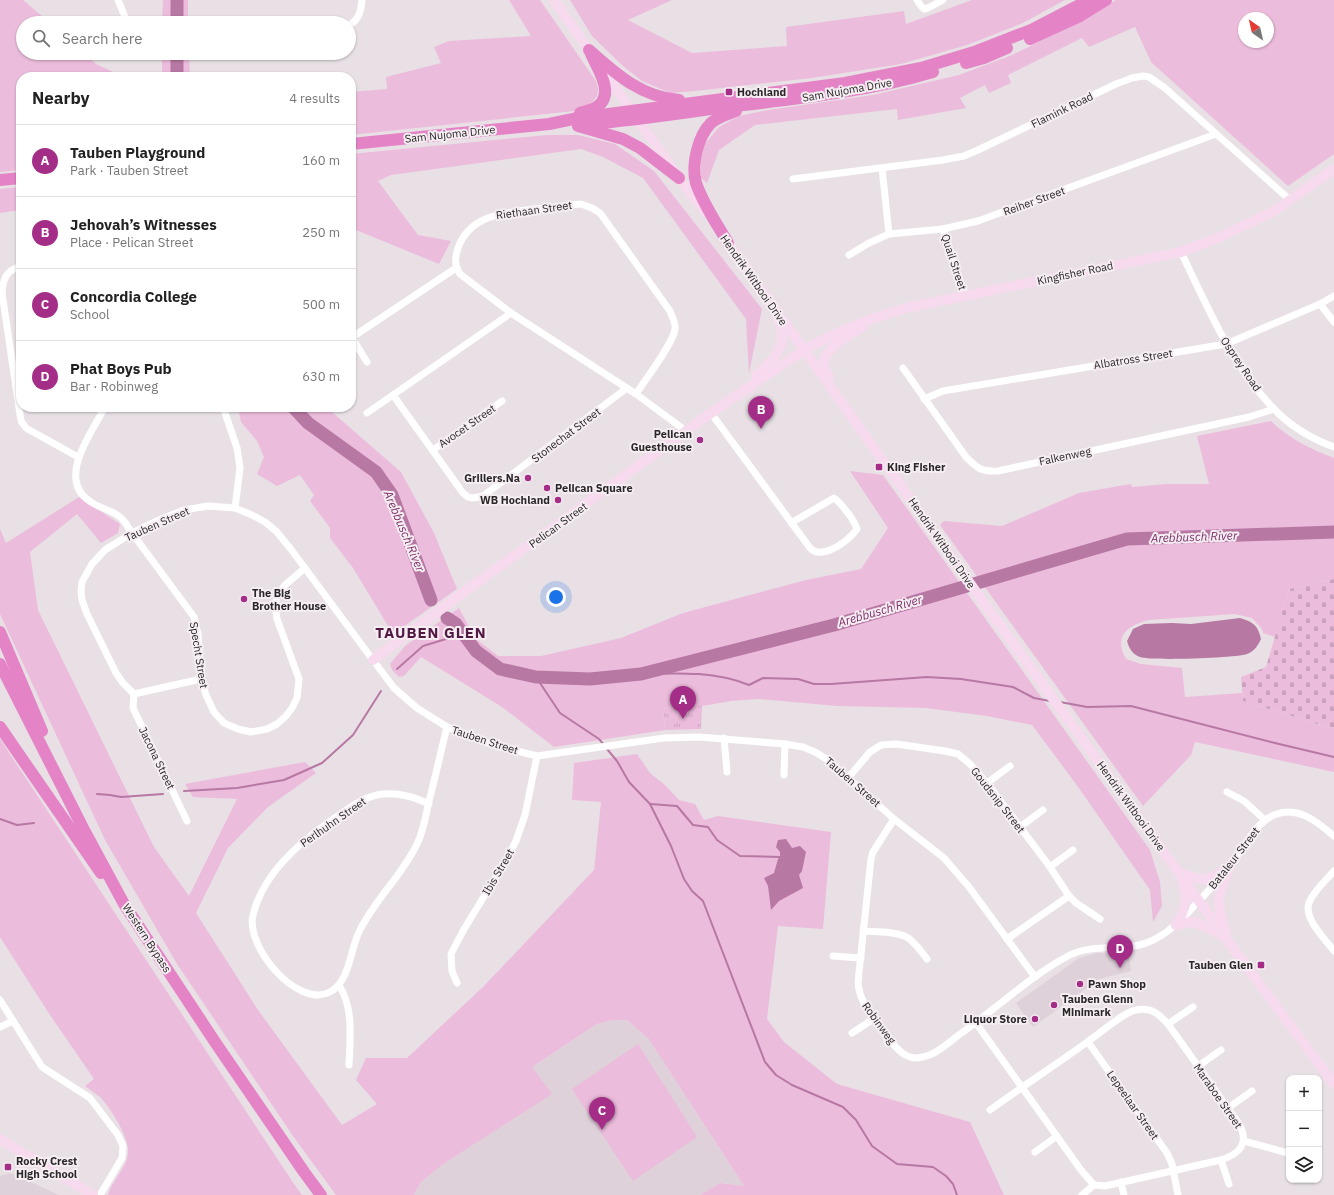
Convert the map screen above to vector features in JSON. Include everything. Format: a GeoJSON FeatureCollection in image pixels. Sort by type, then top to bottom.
{"type":"FeatureCollection","features":[{"type":"Feature","properties":{"kind":"highway","name":"Sam Nujoma Drive"},"geometry":{"type":"LineString","coordinates":[[549,124],[578,126],[634,116],[696,102],[845,83],[921,68],[974,52],[1031,30],[1089,0]]}},
{"type":"Feature","properties":{"kind":"highway","name":"Sam Nujoma Drive"},"geometry":{"type":"LineString","coordinates":[[356,143],[549,124],[578,118],[634,116],[696,111],[843,92],[918,77],[984,58],[1047,32],[1080,16],[1106,0]]}},
{"type":"Feature","properties":{"kind":"highway"},"geometry":{"type":"LineString","coordinates":[[589,50],[616,75],[646,92],[665,98],[696,102]]}},
{"type":"Feature","properties":{"kind":"highway"},"geometry":{"type":"LineString","coordinates":[[549,124],[596,107],[603,100],[605,92],[604,84],[589,50]]}},
{"type":"Feature","properties":{"kind":"highway"},"geometry":{"type":"LineString","coordinates":[[728,243],[697,185],[695,154],[701,139],[711,124],[719,118],[754,104]]}},
{"type":"Feature","properties":{"kind":"highway"},"geometry":{"type":"LineString","coordinates":[[578,126],[623,139],[640,148],[679,178]]}},
{"type":"Feature","properties":{"kind":"highway"},"geometry":{"type":"LineString","coordinates":[[0,180],[16,178]]}},
{"type":"Feature","properties":{"kind":"highway"},"geometry":{"type":"LineString","coordinates":[[0,632],[83,828]]}},
{"type":"Feature","properties":{"kind":"highway","name":"Western Bypass"},"geometry":{"type":"LineString","coordinates":[[0,664],[83,828],[124,904],[215,1042],[321,1195]]}},
{"type":"Feature","properties":{"kind":"highway"},"geometry":{"type":"LineString","coordinates":[[0,727],[83,849],[124,904]]}},
{"type":"Feature","properties":{"kind":"main road","name":"Hendrik Witbooi Drive"},"geometry":{"type":"LineString","coordinates":[[554,0],[634,116],[728,243],[984,603],[1180,872],[1230,944],[1334,1084]]}},
{"type":"Feature","properties":{"kind":"main road","name":"Kingfisher Road"},"geometry":{"type":"LineString","coordinates":[[804,350],[835,333],[891,312],[910,307],[1181,252],[1248,224],[1290,200],[1334,169]]}},
{"type":"Feature","properties":{"kind":"main road"},"geometry":{"type":"LineString","coordinates":[[738,395],[774,359],[781,348],[782,330],[780,321],[773,307]]}},
{"type":"Feature","properties":{"kind":"main road"},"geometry":{"type":"LineString","coordinates":[[846,408],[826,373],[824,358],[833,347],[875,318]]}},
{"type":"Feature","properties":{"kind":"main road","name":"Pelican Street"},"geometry":{"type":"LineString","coordinates":[[372,660],[711,413],[804,350]]}},
{"type":"Feature","properties":{"kind":"main road"},"geometry":{"type":"LineString","coordinates":[[1180,872],[1194,879],[1204,880],[1214,876],[1230,866]]}},
{"type":"Feature","properties":{"kind":"main road"},"geometry":{"type":"LineString","coordinates":[[1230,866],[1220,890],[1218,904],[1230,944]]}},
{"type":"Feature","properties":{"kind":"main road"},"geometry":{"type":"LineString","coordinates":[[1176,925],[1186,903],[1186,892],[1180,872]]}},
{"type":"Feature","properties":{"kind":"main road"},"geometry":{"type":"LineString","coordinates":[[1176,925],[1191,922],[1202,925],[1218,933],[1230,944]]}},
{"type":"Feature","properties":{"kind":"main road"},"geometry":{"type":"LineString","coordinates":[[0,1139],[92,1195]]}},
{"type":"Feature","properties":{"kind":"street"},"geometry":{"type":"LineString","coordinates":[[118,0],[125,16]]}},
{"type":"Feature","properties":{"kind":"street"},"geometry":{"type":"LineString","coordinates":[[356,21],[360,15],[362,0]]}},
{"type":"Feature","properties":{"kind":"street"},"geometry":{"type":"LineString","coordinates":[[917,0],[924,9],[942,0]]}},
{"type":"Feature","properties":{"kind":"street","name":"Flamink Road"},"geometry":{"type":"LineString","coordinates":[[792,179],[964,156],[1116,84],[1143,76],[1149,77],[1162,85],[1290,200]]}},
{"type":"Feature","properties":{"kind":"street","name":"Reiher Street"},"geometry":{"type":"LineString","coordinates":[[849,255],[869,243],[889,234],[943,229],[978,221],[1216,134]]}},
{"type":"Feature","properties":{"kind":"street"},"geometry":{"type":"LineString","coordinates":[[882,168],[889,234]]}},
{"type":"Feature","properties":{"kind":"street","name":"Riethaan Street"},"geometry":{"type":"LineString","coordinates":[[456,268],[454,261],[461,240],[478,222],[492,216],[581,204],[600,213],[666,306],[674,321],[675,329],[672,340],[636,394]]}},
{"type":"Feature","properties":{"kind":"street","name":"Quail Street"},"geometry":{"type":"LineString","coordinates":[[943,229],[965,296]]}},
{"type":"Feature","properties":{"kind":"street","name":"Osprey Road"},"geometry":{"type":"LineString","coordinates":[[1181,252],[1226,344],[1252,383],[1274,409],[1301,431],[1334,447]]}},
{"type":"Feature","properties":{"kind":"street"},"geometry":{"type":"LineString","coordinates":[[16,268],[7,274],[2,282],[2,293],[16,387]]}},
{"type":"Feature","properties":{"kind":"street"},"geometry":{"type":"LineString","coordinates":[[356,334],[456,268],[468,281],[511,313],[636,394],[686,431]]}},
{"type":"Feature","properties":{"kind":"street","name":"Albatross Street"},"geometry":{"type":"LineString","coordinates":[[924,399],[943,391],[1226,344],[1320,304],[1334,296]]}},
{"type":"Feature","properties":{"kind":"street"},"geometry":{"type":"LineString","coordinates":[[1320,304],[1334,322]]}},
{"type":"Feature","properties":{"kind":"street"},"geometry":{"type":"LineString","coordinates":[[367,413],[511,313]]}},
{"type":"Feature","properties":{"kind":"street"},"geometry":{"type":"LineString","coordinates":[[356,345],[367,362]]}},
{"type":"Feature","properties":{"kind":"street","name":"Falkenweg"},"geometry":{"type":"LineString","coordinates":[[903,368],[966,457],[975,466],[982,470],[989,471],[998,471],[1249,417],[1274,409]]}},
{"type":"Feature","properties":{"kind":"street","name":"Stonechat Street"},"geometry":{"type":"LineString","coordinates":[[393,395],[463,493],[468,497],[478,498],[508,479],[627,388]]}},
{"type":"Feature","properties":{"kind":"street","name":"Avocet Street"},"geometry":{"type":"LineString","coordinates":[[433,450],[502,401]]}},
{"type":"Feature","properties":{"kind":"street"},"geometry":{"type":"LineString","coordinates":[[20,412],[21,421],[26,428],[78,457]]}},
{"type":"Feature","properties":{"kind":"street","name":"Specht Street"},"geometry":{"type":"LineString","coordinates":[[102,412],[78,457],[74,473],[78,488],[83,496],[90,502],[118,515],[123,519],[194,617],[198,634],[201,679],[206,695],[214,712],[224,723],[238,729],[252,732],[272,727],[286,716],[292,708],[297,698],[299,679],[276,619],[275,606],[277,596],[285,585],[306,568]]}},
{"type":"Feature","properties":{"kind":"street"},"geometry":{"type":"LineString","coordinates":[[225,412],[237,448],[240,468],[235,508]]}},
{"type":"Feature","properties":{"kind":"street"},"geometry":{"type":"LineString","coordinates":[[711,413],[791,523],[810,548],[815,552],[821,553],[836,547],[857,529],[849,515],[834,498],[791,523]]}},
{"type":"Feature","properties":{"kind":"street","name":"Tauben Street"},"geometry":{"type":"LineString","coordinates":[[134,694],[123,683],[116,672],[87,614],[82,600],[82,582],[92,564],[105,550],[132,533],[184,510],[208,506],[235,508],[265,522],[276,531],[306,568],[394,688],[417,708],[447,727],[497,746],[537,756],[664,738],[699,737],[785,744],[803,747],[816,752],[828,760],[894,818],[934,849],[957,871],[1035,977]]}},
{"type":"Feature","properties":{"kind":"street"},"geometry":{"type":"LineString","coordinates":[[134,694],[201,679]]}},
{"type":"Feature","properties":{"kind":"street","name":"Jacona Street"},"geometry":{"type":"LineString","coordinates":[[134,694],[133,708],[187,821]]}},
{"type":"Feature","properties":{"kind":"street"},"geometry":{"type":"LineString","coordinates":[[349,1065],[349,1010],[347,1000],[339,985],[358,933],[365,920],[402,868],[416,845],[425,820],[447,727]]}},
{"type":"Feature","properties":{"kind":"street"},"geometry":{"type":"LineString","coordinates":[[724,738],[727,772]]}},
{"type":"Feature","properties":{"kind":"street"},"geometry":{"type":"LineString","coordinates":[[784,775],[785,744]]}},
{"type":"Feature","properties":{"kind":"street","name":"Goudsnip Street"},"geometry":{"type":"LineString","coordinates":[[848,778],[870,752],[881,745],[896,744],[958,754],[987,782],[1050,867],[1069,896],[1083,908],[1100,918]]}},
{"type":"Feature","properties":{"kind":"street","name":"Ibis Street"},"geometry":{"type":"LineString","coordinates":[[457,983],[452,971],[452,954],[462,931],[506,860],[516,841],[527,809],[537,756]]}},
{"type":"Feature","properties":{"kind":"street"},"geometry":{"type":"LineString","coordinates":[[987,782],[1010,766]]}},
{"type":"Feature","properties":{"kind":"street"},"geometry":{"type":"LineString","coordinates":[[1227,792],[1244,802],[1265,820]]}},
{"type":"Feature","properties":{"kind":"street","name":"Perlhuhn Street"},"geometry":{"type":"LineString","coordinates":[[339,985],[329,992],[314,995],[301,991],[287,982],[276,970],[259,946],[252,927],[252,917],[260,893],[277,869],[294,849],[314,832],[368,797],[390,793],[408,796],[429,804]]}},
{"type":"Feature","properties":{"kind":"street"},"geometry":{"type":"LineString","coordinates":[[1020,827],[1043,810]]}},
{"type":"Feature","properties":{"kind":"street","name":"Bataleur Street"},"geometry":{"type":"LineString","coordinates":[[1199,900],[1230,866],[1265,820],[1274,815],[1286,812],[1297,813],[1308,817],[1334,836]]}},
{"type":"Feature","properties":{"kind":"street","name":"Robinweg"},"geometry":{"type":"LineString","coordinates":[[894,818],[873,852],[871,859],[858,982],[860,996],[874,1018],[899,1050],[914,1058],[933,1054],[1035,977],[1061,960],[1082,950],[1127,947],[1143,944],[1157,938],[1176,925],[1199,900]]}},
{"type":"Feature","properties":{"kind":"street"},"geometry":{"type":"LineString","coordinates":[[1050,867],[1073,850]]}},
{"type":"Feature","properties":{"kind":"street"},"geometry":{"type":"LineString","coordinates":[[1334,871],[1314,894],[1309,903],[1308,910],[1310,918],[1334,951]]}},
{"type":"Feature","properties":{"kind":"street"},"geometry":{"type":"LineString","coordinates":[[1007,939],[1069,896]]}},
{"type":"Feature","properties":{"kind":"street"},"geometry":{"type":"LineString","coordinates":[[863,931],[903,935],[915,944],[927,959]]}},
{"type":"Feature","properties":{"kind":"street"},"geometry":{"type":"LineString","coordinates":[[833,956],[861,958]]}},
{"type":"Feature","properties":{"kind":"street"},"geometry":{"type":"LineString","coordinates":[[0,1000],[42,1068],[90,1098],[118,1135],[123,1146],[122,1158],[100,1195]]}},
{"type":"Feature","properties":{"kind":"street"},"geometry":{"type":"LineString","coordinates":[[1168,1024],[1193,1006]]}},
{"type":"Feature","properties":{"kind":"street","name":"Maraboe Street"},"geometry":{"type":"LineString","coordinates":[[990,1110],[1128,1013],[1137,1010],[1155,1012],[1168,1024],[1197,1067],[1228,1108],[1242,1130],[1244,1141],[1242,1147],[1237,1153],[1221,1160],[1105,1186],[1094,1185]]}},
{"type":"Feature","properties":{"kind":"street"},"geometry":{"type":"LineString","coordinates":[[852,1033],[874,1018]]}},
{"type":"Feature","properties":{"kind":"street"},"geometry":{"type":"LineString","coordinates":[[0,1027],[13,1022]]}},
{"type":"Feature","properties":{"kind":"street"},"geometry":{"type":"LineString","coordinates":[[976,1023],[1081,1170],[1094,1185],[1082,1195]]}},
{"type":"Feature","properties":{"kind":"street","name":"Lepeelaar Street"},"geometry":{"type":"LineString","coordinates":[[1088,1042],[1167,1153],[1173,1170],[1178,1195]]}},
{"type":"Feature","properties":{"kind":"street"},"geometry":{"type":"LineString","coordinates":[[1197,1067],[1221,1050]]}},
{"type":"Feature","properties":{"kind":"street"},"geometry":{"type":"LineString","coordinates":[[1228,1108],[1252,1091]]}},
{"type":"Feature","properties":{"kind":"street"},"geometry":{"type":"LineString","coordinates":[[1035,1152],[1057,1136]]}},
{"type":"Feature","properties":{"kind":"street"},"geometry":{"type":"LineString","coordinates":[[1244,1141],[1286,1152]]}},
{"type":"Feature","properties":{"kind":"street"},"geometry":{"type":"LineString","coordinates":[[1221,1160],[1229,1184]]}},
{"type":"Feature","properties":{"kind":"street"},"geometry":{"type":"LineString","coordinates":[[1122,1182],[1124,1195]]}},
{"type":"Feature","properties":{"kind":"shaded area"},"geometry":{"type":"Polygon","coordinates":[[[1240,618],[1248,621],[1256,627],[1261,639],[1254,650],[1247,654],[1211,658],[1147,658],[1140,657],[1135,654],[1127,641],[1133,629],[1144,624],[1191,624],[1240,618]]]}},
{"type":"Feature","properties":{"kind":"shaded area"},"geometry":{"type":"Polygon","coordinates":[[[786,839],[792,848],[800,846],[806,852],[802,871],[799,875],[803,888],[779,901],[771,910],[768,886],[764,878],[774,873],[780,856],[780,852],[776,847],[778,840],[786,839]]]}},
{"type":"Feature","properties":{"kind":"shaded area"},"geometry":{"type":"Polygon","coordinates":[[[1098,953],[1129,955],[1131,971],[1099,979],[1033,1027],[1016,1003],[1079,958],[1098,953]]]}},
{"type":"Feature","properties":{"kind":"shaded area"},"geometry":{"type":"Polygon","coordinates":[[[612,1020],[627,1020],[648,1038],[744,1186],[720,1183],[700,1195],[414,1195],[421,1182],[442,1165],[551,1094],[532,1067],[597,1024],[612,1020]]]}},
{"type":"Feature","properties":{"kind":"shaded area"},"geometry":{"type":"Polygon","coordinates":[[[11,1173],[59,1195],[0,1195],[0,1176],[11,1173]]]}},
{"type":"Feature","properties":{"kind":"green space"},"geometry":{"type":"Polygon","coordinates":[[[0,0],[23,0],[42,16],[16,16],[16,60],[92,60],[96,64],[113,72],[16,72],[16,170],[0,172],[0,0]]]}},
{"type":"Feature","properties":{"kind":"green space"},"geometry":{"type":"Polygon","coordinates":[[[163,0],[188,0],[188,16],[162,16],[163,0]]]}},
{"type":"Feature","properties":{"kind":"green space"},"geometry":{"type":"Polygon","coordinates":[[[509,0],[540,0],[596,81],[598,91],[592,102],[574,111],[356,134],[356,92],[387,89],[386,77],[441,63],[434,47],[449,41],[531,36],[509,0]]]}},
{"type":"Feature","properties":{"kind":"green space"},"geometry":{"type":"Polygon","coordinates":[[[570,0],[672,0],[628,20],[692,53],[787,46],[786,27],[904,11],[906,24],[972,0],[1065,0],[1023,23],[967,45],[901,64],[812,78],[670,93],[642,81],[624,67],[592,36],[570,0]]]}},
{"type":"Feature","properties":{"kind":"green space"},"geometry":{"type":"Polygon","coordinates":[[[1116,0],[1334,0],[1334,154],[1288,186],[1151,62],[1135,27],[1089,47],[1082,38],[1008,75],[1011,83],[989,93],[985,85],[960,98],[966,108],[898,120],[897,109],[755,125],[719,150],[707,183],[701,178],[701,161],[705,144],[719,127],[739,116],[768,110],[873,95],[959,75],[1012,55],[1080,22],[1116,0]]]}},
{"type":"Feature","properties":{"kind":"green space"},"geometry":{"type":"Polygon","coordinates":[[[162,60],[189,60],[190,72],[162,72],[162,60]]]}},
{"type":"Feature","properties":{"kind":"green space"},"geometry":{"type":"Polygon","coordinates":[[[547,135],[578,135],[615,144],[654,171],[762,309],[749,373],[746,319],[643,178],[603,157],[581,149],[391,175],[378,181],[418,235],[451,241],[439,264],[356,230],[356,154],[547,135]]]}},
{"type":"Feature","properties":{"kind":"green space"},"geometry":{"type":"Polygon","coordinates":[[[16,187],[16,211],[0,213],[0,189],[16,187]]]}},
{"type":"Feature","properties":{"kind":"green space"},"geometry":{"type":"Polygon","coordinates":[[[239,412],[332,412],[401,472],[434,533],[457,589],[393,634],[353,568],[330,538],[330,528],[310,501],[314,495],[300,475],[277,486],[257,474],[264,457],[257,441],[241,422],[239,412]]]}},
{"type":"Feature","properties":{"kind":"green space"},"geometry":{"type":"Polygon","coordinates":[[[1271,421],[1285,433],[1301,443],[1334,458],[1334,579],[1289,589],[1275,637],[1263,633],[1262,629],[1252,618],[1235,614],[1149,620],[1129,628],[1122,638],[1122,651],[1126,659],[1141,664],[1182,668],[1185,697],[1242,693],[1243,701],[1334,728],[1334,772],[1195,742],[1191,755],[1143,806],[940,525],[944,521],[1002,526],[1079,493],[1131,484],[1132,487],[1167,484],[1209,484],[1197,436],[1271,421]]]}},
{"type":"Feature","properties":{"kind":"green space"},"geometry":{"type":"Polygon","coordinates":[[[850,471],[883,475],[1150,850],[1160,882],[1162,906],[1153,922],[1150,890],[1076,784],[1032,725],[987,716],[926,708],[837,706],[758,699],[731,701],[702,706],[680,705],[663,709],[665,730],[554,747],[502,707],[421,657],[404,676],[399,677],[392,670],[390,664],[405,646],[459,608],[475,638],[498,656],[541,656],[621,638],[683,613],[806,580],[861,569],[888,528],[850,471]]]}},
{"type":"Feature","properties":{"kind":"green space"},"geometry":{"type":"Polygon","coordinates":[[[79,497],[120,524],[118,533],[101,543],[77,514],[30,552],[38,610],[154,847],[189,896],[237,799],[193,797],[185,784],[305,762],[316,773],[268,807],[228,848],[196,913],[258,1010],[342,1125],[377,1104],[356,1080],[366,1058],[407,1058],[483,987],[594,870],[601,802],[572,800],[574,763],[637,754],[650,773],[665,785],[679,800],[695,804],[704,820],[718,816],[831,832],[823,929],[778,926],[767,1019],[784,1042],[837,1084],[970,1122],[1004,1195],[700,1195],[720,1183],[744,1186],[648,1038],[627,1020],[612,1020],[597,1024],[532,1067],[552,1094],[442,1165],[421,1182],[414,1195],[336,1195],[293,1136],[177,964],[105,840],[0,614],[0,529],[6,543],[79,497]]]}},
{"type":"Feature","properties":{"kind":"green space"},"geometry":{"type":"Polygon","coordinates":[[[1334,579],[1334,728],[1243,701],[1241,677],[1266,667],[1289,589],[1334,579]]]}},
{"type":"Feature","properties":{"kind":"green space"},"geometry":{"type":"Polygon","coordinates":[[[680,705],[702,706],[701,729],[665,730],[663,709],[680,705]]]}},
{"type":"Feature","properties":{"kind":"green space"},"geometry":{"type":"Polygon","coordinates":[[[0,739],[302,1195],[108,1195],[127,1159],[128,1148],[123,1132],[114,1116],[100,1097],[85,1086],[94,1079],[48,1012],[0,937],[0,739]]]}},
{"type":"Feature","properties":{"kind":"green space"},"geometry":{"type":"Polygon","coordinates":[[[638,1044],[697,1137],[633,1181],[572,1089],[638,1044]]]}},
{"type":"Feature","properties":{"kind":"waterway","name":"Arebbusch River"},"geometry":{"type":"LineString","coordinates":[[177,0],[177,16]]}},
{"type":"Feature","properties":{"kind":"waterway","name":"Arebbusch River"},"geometry":{"type":"LineString","coordinates":[[177,60],[177,72]]}},
{"type":"Feature","properties":{"kind":"waterway","name":"Arebbusch River"},"geometry":{"type":"LineString","coordinates":[[298,412],[308,423],[376,472],[392,495],[431,600]]}},
{"type":"Feature","properties":{"kind":"waterway","name":"Arebbusch River"},"geometry":{"type":"LineString","coordinates":[[447,618],[456,624],[476,651],[500,669],[536,677],[590,679],[641,674],[834,625],[1127,539],[1334,532]]}},
{"type":"Feature","properties":{"kind":"waterway"},"geometry":{"type":"LineString","coordinates":[[397,669],[423,646],[446,639],[465,636]]}},
{"type":"Feature","properties":{"kind":"waterway"},"geometry":{"type":"LineString","coordinates":[[641,674],[682,673],[709,675],[736,680],[749,685],[763,678],[798,679],[814,684],[927,677],[961,679],[1013,687],[1034,698],[1050,701]]}},
{"type":"Feature","properties":{"kind":"waterway"},"geometry":{"type":"LineString","coordinates":[[536,677],[560,713],[599,739],[604,745]]}},
{"type":"Feature","properties":{"kind":"waterway"},"geometry":{"type":"LineString","coordinates":[[184,791],[237,788],[284,780],[322,763],[353,735],[381,691]]}},
{"type":"Feature","properties":{"kind":"waterway"},"geometry":{"type":"LineString","coordinates":[[1060,702],[1087,707],[1131,706],[1334,757]]}},
{"type":"Feature","properties":{"kind":"waterway"},"geometry":{"type":"LineString","coordinates":[[607,749],[617,761],[629,782],[650,804],[671,846],[684,879],[692,891],[703,901],[765,1062],[776,1075],[792,1085],[843,1107],[856,1120],[872,1146],[897,1164],[933,1167],[946,1176],[953,1184],[957,1195]]}},
{"type":"Feature","properties":{"kind":"waterway"},"geometry":{"type":"LineString","coordinates":[[97,794],[121,797],[163,794]]}},
{"type":"Feature","properties":{"kind":"waterway"},"geometry":{"type":"LineString","coordinates":[[650,804],[677,806],[693,825],[708,827],[717,840],[740,856],[780,857]]}},
{"type":"Feature","properties":{"kind":"waterway"},"geometry":{"type":"LineString","coordinates":[[0,819],[17,825],[34,823]]}},
{"type":"Feature","properties":{"kind":"place","name":"Hochland"},"geometry":{"type":"Point","coordinates":[729,92]}},
{"type":"Feature","properties":{"kind":"place","name":"Jehovah’s Witnesses"},"geometry":{"type":"Point","coordinates":[761,429]}},
{"type":"Feature","properties":{"kind":"place","name":"Pelican Guesthouse"},"geometry":{"type":"Point","coordinates":[700,440]}},
{"type":"Feature","properties":{"kind":"place","name":"King Fisher"},"geometry":{"type":"Point","coordinates":[879,467]}},
{"type":"Feature","properties":{"kind":"place","name":"Grillers.Na"},"geometry":{"type":"Point","coordinates":[528,478]}},
{"type":"Feature","properties":{"kind":"place","name":"Pelican Square"},"geometry":{"type":"Point","coordinates":[547,488]}},
{"type":"Feature","properties":{"kind":"place","name":"WB Hochland"},"geometry":{"type":"Point","coordinates":[558,500]}},
{"type":"Feature","properties":{"kind":"place","name":"The Big Brother House"},"geometry":{"type":"Point","coordinates":[244,599]}},
{"type":"Feature","properties":{"kind":"place","name":"Tauben Playground"},"geometry":{"type":"Point","coordinates":[683,719]}},
{"type":"Feature","properties":{"kind":"place","name":"Tauben Glen"},"geometry":{"type":"Point","coordinates":[1261,965]}},
{"type":"Feature","properties":{"kind":"place","name":"Phat Boys Pub"},"geometry":{"type":"Point","coordinates":[1120,968]}},
{"type":"Feature","properties":{"kind":"place","name":"Pawn Shop"},"geometry":{"type":"Point","coordinates":[1080,984]}},
{"type":"Feature","properties":{"kind":"place","name":"Tauben Glenn Minimark"},"geometry":{"type":"Point","coordinates":[1054,1005]}},
{"type":"Feature","properties":{"kind":"place","name":"Liquor Store"},"geometry":{"type":"Point","coordinates":[1035,1019]}},
{"type":"Feature","properties":{"kind":"place","name":"Concordia College"},"geometry":{"type":"Point","coordinates":[602,1130]}},
{"type":"Feature","properties":{"kind":"place","name":"Rocky Crest High School"},"geometry":{"type":"Point","coordinates":[8,1167]}},
{"type":"Feature","properties":{"kind":"district","name":"TAUBEN GLEN"},"geometry":{"type":"Point","coordinates":[431,633]}}]}
